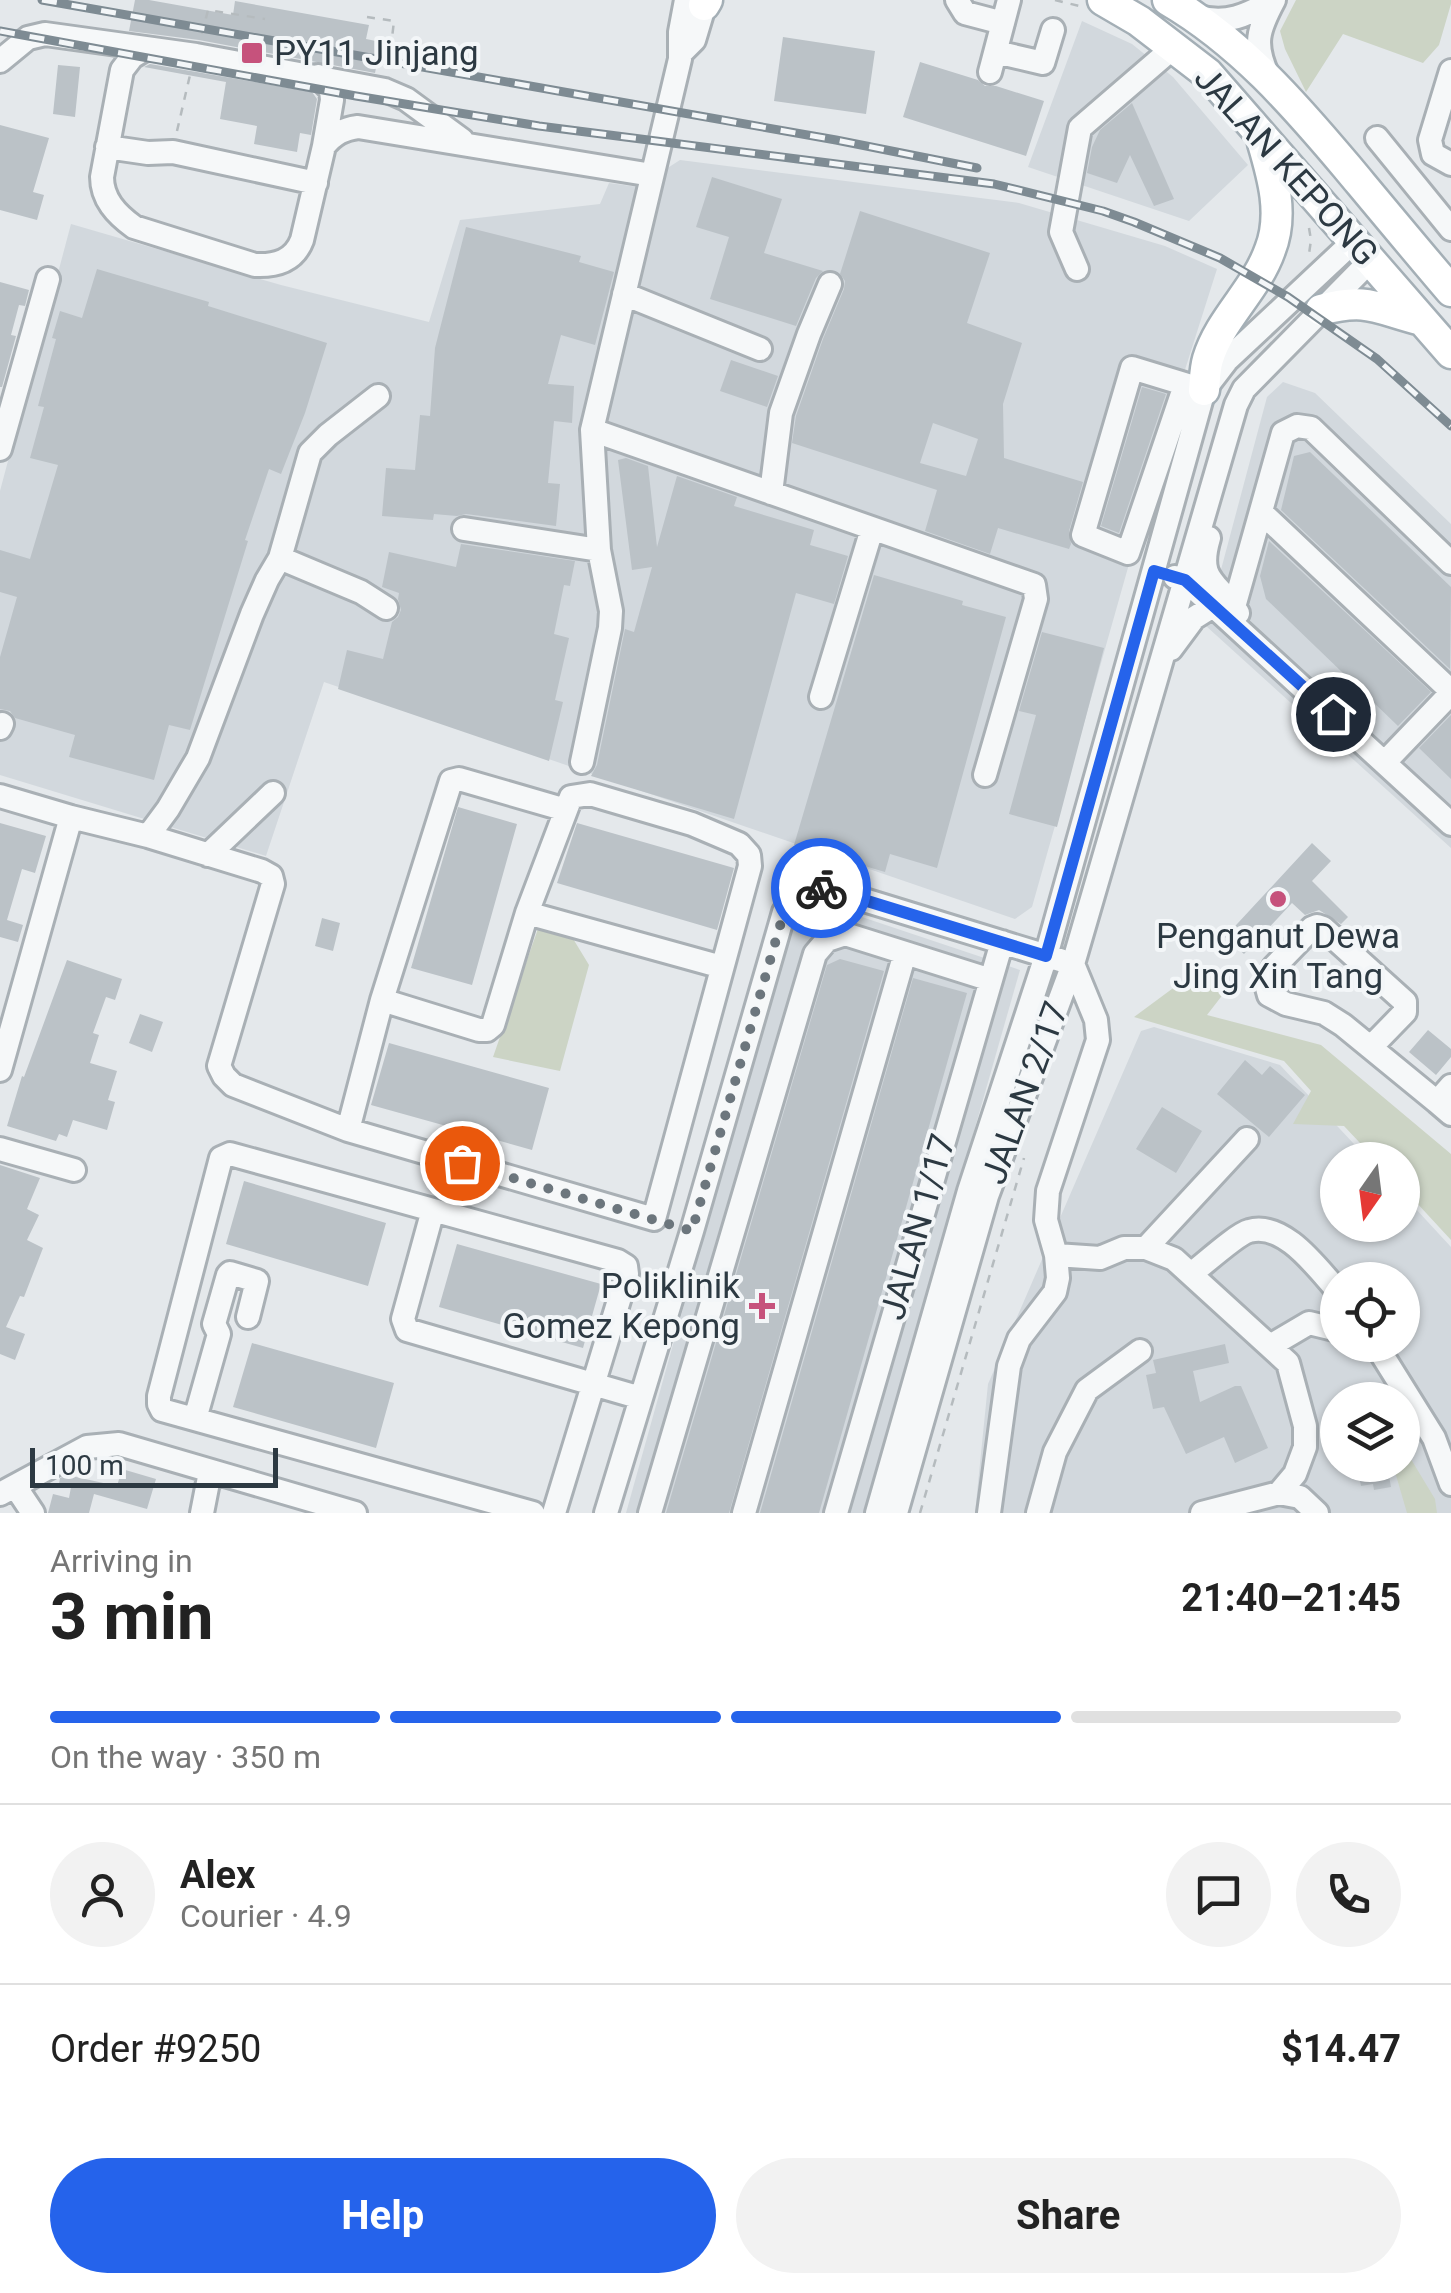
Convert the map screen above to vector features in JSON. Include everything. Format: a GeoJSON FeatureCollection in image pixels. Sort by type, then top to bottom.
{"type":"FeatureCollection","features":[{"type":"Feature","properties":{"kind":"main road","name":"JALAN KEPONG"},"geometry":{"type":"LineString","coordinates":[[1174,4],[1241,52],[1270,80],[1451,291]]}},
{"type":"Feature","properties":{"kind":"main road","name":"JALAN KEPONG"},"geometry":{"type":"LineString","coordinates":[[1099,5],[1139,20],[1208,74],[1367,247]]}},
{"type":"Feature","properties":{"kind":"main road"},"geometry":{"type":"LineString","coordinates":[[1312,126],[1313,152],[1368,218],[1367,247],[1397,251],[1408,262],[1451,353]]}},
{"type":"Feature","properties":{"kind":"main road"},"geometry":{"type":"LineString","coordinates":[[1195,387],[1218,336],[1255,282],[1272,248],[1276,222],[1274,178],[1260,135]]}},
{"type":"Feature","properties":{"kind":"main road"},"geometry":{"type":"LineString","coordinates":[[1321,310],[1360,303],[1392,312],[1436,316]]}},
{"type":"Feature","properties":{"kind":"street"},"geometry":{"type":"LineString","coordinates":[[956,0],[964,13],[1006,11],[993,62],[1043,63],[1054,30]]}},
{"type":"Feature","properties":{"kind":"street"},"geometry":{"type":"LineString","coordinates":[[1174,4],[1210,20],[1224,20],[1253,12],[1273,0]]}},
{"type":"Feature","properties":{"kind":"street"},"geometry":{"type":"LineString","coordinates":[[1270,80],[1258,36],[1273,0]]}},
{"type":"Feature","properties":{"kind":"street"},"geometry":{"type":"LineString","coordinates":[[582,762],[610,628],[599,550],[592,430],[624,294],[645,178],[682,52],[679,40],[695,1]]}},
{"type":"Feature","properties":{"kind":"street"},"geometry":{"type":"LineString","coordinates":[[0,62],[36,34],[55,34],[318,76],[386,90],[471,145]]}},
{"type":"Feature","properties":{"kind":"street"},"geometry":{"type":"LineString","coordinates":[[106,42],[117,54],[122,70]]}},
{"type":"Feature","properties":{"kind":"street"},"geometry":{"type":"LineString","coordinates":[[1076,269],[1062,232],[1080,128],[1174,47]]}},
{"type":"Feature","properties":{"kind":"street"},"geometry":{"type":"LineString","coordinates":[[145,49],[132,56],[122,70],[102,188],[118,216],[134,227],[255,265],[280,263],[298,250],[332,100],[331,90],[318,76]]}},
{"type":"Feature","properties":{"kind":"street"},"geometry":{"type":"LineString","coordinates":[[1451,72],[1430,148],[1451,164]]}},
{"type":"Feature","properties":{"kind":"street"},"geometry":{"type":"LineString","coordinates":[[324,146],[340,131],[358,127],[645,178]]}},
{"type":"Feature","properties":{"kind":"street"},"geometry":{"type":"LineString","coordinates":[[1377,138],[1451,229]]}},
{"type":"Feature","properties":{"kind":"street"},"geometry":{"type":"LineString","coordinates":[[107,147],[173,152],[316,182]]}},
{"type":"Feature","properties":{"kind":"street","name":"JALAN 2/17"},"geometry":{"type":"LineString","coordinates":[[896,1513],[987,1196],[1073,964],[1236,405],[1244,390],[1321,310],[1367,247]]}},
{"type":"Feature","properties":{"kind":"street","name":"JALAN 2/17"},"geometry":{"type":"LineString","coordinates":[[877,1513],[969,1191],[1046,956],[1154,571],[1195,387],[1367,247]]}},
{"type":"Feature","properties":{"kind":"street"},"geometry":{"type":"LineString","coordinates":[[0,448],[8,390],[48,279]]}},
{"type":"Feature","properties":{"kind":"street"},"geometry":{"type":"LineString","coordinates":[[771,493],[781,413],[830,284]]}},
{"type":"Feature","properties":{"kind":"street"},"geometry":{"type":"LineString","coordinates":[[624,294],[760,349]]}},
{"type":"Feature","properties":{"kind":"street"},"geometry":{"type":"LineString","coordinates":[[1132,368],[1195,387],[1128,554],[1083,536],[1132,368]]}},
{"type":"Feature","properties":{"kind":"street"},"geometry":{"type":"LineString","coordinates":[[148,836],[198,758],[252,614],[280,558],[310,453],[378,396]]}},
{"type":"Feature","properties":{"kind":"street"},"geometry":{"type":"LineString","coordinates":[[1160,664],[1194,618],[1224,606],[1261,512],[1284,432],[1297,426],[1311,428],[1451,563]]}},
{"type":"Feature","properties":{"kind":"street"},"geometry":{"type":"LineString","coordinates":[[592,430],[1034,585],[1036,598],[986,775]]}},
{"type":"Feature","properties":{"kind":"street"},"geometry":{"type":"LineString","coordinates":[[1208,504],[1213,523],[1204,556],[1206,574],[1224,606],[1255,642],[1451,824]]}},
{"type":"Feature","properties":{"kind":"street"},"geometry":{"type":"LineString","coordinates":[[1261,512],[1451,692],[1385,762]]}},
{"type":"Feature","properties":{"kind":"street"},"geometry":{"type":"LineString","coordinates":[[464,529],[599,550]]}},
{"type":"Feature","properties":{"kind":"street"},"geometry":{"type":"LineString","coordinates":[[821,696],[872,529]]}},
{"type":"Feature","properties":{"kind":"street"},"geometry":{"type":"LineString","coordinates":[[280,558],[361,592],[386,608]]}},
{"type":"Feature","properties":{"kind":"street"},"geometry":{"type":"LineString","coordinates":[[1154,571],[1185,580],[1224,606]]}},
{"type":"Feature","properties":{"kind":"street"},"geometry":{"type":"LineString","coordinates":[[348,1130],[382,1000],[451,781],[459,778],[566,810]]}},
{"type":"Feature","properties":{"kind":"street"},"geometry":{"type":"LineString","coordinates":[[208,855],[273,793]]}},
{"type":"Feature","properties":{"kind":"street"},"geometry":{"type":"LineString","coordinates":[[382,1000],[487,1030],[571,797],[590,794],[692,824],[740,844],[749,855],[750,866],[654,1219]]}},
{"type":"Feature","properties":{"kind":"street"},"geometry":{"type":"LineString","coordinates":[[0,796],[148,836],[271,876],[273,884],[219,1066],[233,1085],[348,1130],[692,1231]]}},
{"type":"Feature","properties":{"kind":"street"},"geometry":{"type":"LineString","coordinates":[[0,1070],[72,817]]}},
{"type":"Feature","properties":{"kind":"street","name":"JALAN 2/17"},"geometry":{"type":"LineString","coordinates":[[606,1513],[784,912],[800,892],[825,888],[1046,956]]}},
{"type":"Feature","properties":{"kind":"street"},"geometry":{"type":"LineString","coordinates":[[527,912],[722,968]]}},
{"type":"Feature","properties":{"kind":"street"},"geometry":{"type":"LineString","coordinates":[[1370,1048],[1407,1006],[1323,928],[1312,928],[1274,967],[1266,984],[1269,995],[1286,1004],[1324,1013],[1370,1048],[1446,1101]]}},
{"type":"Feature","properties":{"kind":"street"},"geometry":{"type":"LineString","coordinates":[[650,1513],[815,954],[827,940],[845,934],[991,980]]}},
{"type":"Feature","properties":{"kind":"street","name":"JALAN 1/17"},"geometry":{"type":"LineString","coordinates":[[836,1513],[1002,942]]}},
{"type":"Feature","properties":{"kind":"street"},"geometry":{"type":"LineString","coordinates":[[744,1513],[905,953]]}},
{"type":"Feature","properties":{"kind":"street"},"geometry":{"type":"LineString","coordinates":[[989,1513],[1009,1366],[1019,1339],[1056,1292],[1056,1255],[1046,1220],[1048,1191],[1098,1040],[1096,1020],[1073,964],[1046,956]]}},
{"type":"Feature","properties":{"kind":"street"},"geometry":{"type":"LineString","coordinates":[[704,1032],[747,1042]]}},
{"type":"Feature","properties":{"kind":"street"},"geometry":{"type":"LineString","coordinates":[[1146,1248],[1247,1139]]}},
{"type":"Feature","properties":{"kind":"street"},"geometry":{"type":"LineString","coordinates":[[0,1150],[74,1170]]}},
{"type":"Feature","properties":{"kind":"street"},"geometry":{"type":"LineString","coordinates":[[533,1513],[162,1410],[159,1396],[221,1158],[230,1154],[618,1260],[626,1266],[627,1274],[554,1513]]}},
{"type":"Feature","properties":{"kind":"street"},"geometry":{"type":"LineString","coordinates":[[433,1210],[403,1319],[407,1330],[641,1398]]}},
{"type":"Feature","properties":{"kind":"street"},"geometry":{"type":"LineString","coordinates":[[1191,1274],[1247,1231],[1265,1231],[1289,1239],[1320,1272]]}},
{"type":"Feature","properties":{"kind":"street"},"geometry":{"type":"LineString","coordinates":[[1056,1255],[1100,1258],[1124,1248],[1146,1248],[1174,1259],[1288,1363],[1305,1426],[1305,1447],[1294,1474],[1279,1493]]}},
{"type":"Feature","properties":{"kind":"street"},"geometry":{"type":"LineString","coordinates":[[195,1419],[218,1334],[214,1324],[230,1273],[257,1281],[248,1317]]}},
{"type":"Feature","properties":{"kind":"street"},"geometry":{"type":"LineString","coordinates":[[1270,1346],[1309,1323],[1320,1326]]}},
{"type":"Feature","properties":{"kind":"street"},"geometry":{"type":"LineString","coordinates":[[1038,1513],[1055,1452],[1087,1390],[1140,1351]]}},
{"type":"Feature","properties":{"kind":"street"},"geometry":{"type":"LineString","coordinates":[[1385,1362],[1434,1438],[1451,1484]]}},
{"type":"Feature","properties":{"kind":"street"},"geometry":{"type":"LineString","coordinates":[[33,1513],[7,1490],[87,1446],[119,1444],[354,1513]]}},
{"type":"Feature","properties":{"kind":"street"},"geometry":{"type":"LineString","coordinates":[[202,1513],[210,1472]]}},
{"type":"Feature","properties":{"kind":"street"},"geometry":{"type":"LineString","coordinates":[[1202,1513],[1279,1493],[1300,1497],[1317,1513]]}},
{"type":"Feature","properties":{"kind":"path"},"geometry":{"type":"LineString","coordinates":[[1055,0],[1099,5]]}},
{"type":"Feature","properties":{"kind":"path"},"geometry":{"type":"LineString","coordinates":[[173,152],[208,10],[265,19]]}},
{"type":"Feature","properties":{"kind":"path"},"geometry":{"type":"LineString","coordinates":[[366,17],[394,22],[386,90]]}},
{"type":"Feature","properties":{"kind":"path"},"geometry":{"type":"LineString","coordinates":[[920,1513],[1024,1155]]}},
{"type":"Feature","properties":{"kind":"shaded area"},"geometry":{"type":"Polygon","coordinates":[[[1082,21],[1132,44],[1173,77],[1248,165],[1189,221],[1028,167],[1082,21]]]}},
{"type":"Feature","properties":{"kind":"shaded area"},"geometry":{"type":"Polygon","coordinates":[[[680,160],[1019,203],[1165,246],[1217,269],[1176,398],[1032,907],[1015,919],[324,682],[266,856],[0,775],[0,491],[71,224],[281,285],[429,322],[460,220],[600,204],[609,183],[638,187],[680,160]]]}},
{"type":"Feature","properties":{"kind":"shaded area"},"geometry":{"type":"Polygon","coordinates":[[[1283,382],[1315,393],[1451,524],[1451,848],[1206,626],[1267,397],[1283,382]]]}},
{"type":"Feature","properties":{"kind":"shaded area"},"geometry":{"type":"Polygon","coordinates":[[[823,904],[1020,970],[865,1513],[626,1513],[789,929],[823,904]]]}},
{"type":"Feature","properties":{"kind":"shaded area"},"geometry":{"type":"Polygon","coordinates":[[[1154,1027],[1280,1065],[1352,1142],[1320,1142],[1320,1242],[1420,1242],[1420,1213],[1451,1247],[1451,1513],[975,1513],[988,1384],[1141,1031],[1154,1027]]]}},
{"type":"Feature","properties":{"kind":"green space"},"geometry":{"type":"Polygon","coordinates":[[[1296,0],[1451,0],[1451,4],[1439,45],[1423,63],[1343,34],[1306,92],[1280,31],[1296,0]]]}},
{"type":"Feature","properties":{"kind":"green space"},"geometry":{"type":"Polygon","coordinates":[[[540,923],[572,937],[589,965],[560,1071],[493,1057],[540,923]]]}},
{"type":"Feature","properties":{"kind":"green space"},"geometry":{"type":"Polygon","coordinates":[[[1203,966],[1231,984],[1207,1015],[1321,1045],[1451,1154],[1451,1240],[1420,1206],[1420,1142],[1359,1142],[1344,1126],[1293,1124],[1311,1091],[1284,1061],[1134,1017],[1203,966]]]}},
{"type":"Feature","properties":{"kind":"green space"},"geometry":{"type":"Polygon","coordinates":[[[1420,1474],[1435,1499],[1437,1513],[1407,1513],[1398,1482],[1420,1482],[1420,1474]]]}},
{"type":"Feature","properties":{"kind":"building"},"geometry":{"type":"Polygon","coordinates":[[[135,0],[233,15],[235,1],[369,25],[366,39],[381,42],[375,73],[129,31],[135,0]]]}},
{"type":"Feature","properties":{"kind":"building"},"geometry":{"type":"Polygon","coordinates":[[[783,37],[875,51],[866,114],[774,101],[783,37]]]}},
{"type":"Feature","properties":{"kind":"building"},"geometry":{"type":"Polygon","coordinates":[[[920,62],[978,80],[985,86],[1044,101],[1026,156],[903,117],[920,62]]]}},
{"type":"Feature","properties":{"kind":"building"},"geometry":{"type":"Polygon","coordinates":[[[150,64],[312,92],[317,99],[311,135],[300,133],[297,152],[254,144],[257,126],[220,119],[226,82],[144,67],[150,64]]]}},
{"type":"Feature","properties":{"kind":"building"},"geometry":{"type":"Polygon","coordinates":[[[58,65],[80,67],[75,117],[53,114],[58,65]]]}},
{"type":"Feature","properties":{"kind":"building"},"geometry":{"type":"Polygon","coordinates":[[[1132,103],[1174,199],[1154,206],[1130,155],[1117,183],[1087,173],[1100,130],[1132,103]]]}},
{"type":"Feature","properties":{"kind":"building"},"geometry":{"type":"Polygon","coordinates":[[[0,125],[49,138],[33,192],[44,195],[37,220],[0,210],[0,125]]]}},
{"type":"Feature","properties":{"kind":"building"},"geometry":{"type":"Polygon","coordinates":[[[712,177],[782,199],[764,253],[823,271],[816,278],[796,326],[710,299],[729,237],[696,227],[712,177]]]}},
{"type":"Feature","properties":{"kind":"building"},"geometry":{"type":"Polygon","coordinates":[[[860,211],[990,253],[967,323],[1022,343],[1003,404],[1004,458],[1083,482],[1069,531],[1069,549],[998,528],[990,554],[925,531],[937,490],[792,443],[796,416],[844,289],[845,281],[840,274],[860,211]],[[933,423],[920,463],[966,476],[978,439],[933,423]]]}},
{"type":"Feature","properties":{"kind":"building"},"geometry":{"type":"Polygon","coordinates":[[[466,227],[581,256],[579,262],[614,272],[595,345],[561,335],[548,384],[574,386],[572,423],[554,421],[548,483],[560,484],[556,526],[466,514],[434,514],[433,520],[382,516],[386,468],[415,470],[420,415],[430,416],[435,348],[466,227]]]}},
{"type":"Feature","properties":{"kind":"building"},"geometry":{"type":"Polygon","coordinates":[[[97,269],[327,343],[281,474],[269,469],[190,730],[169,725],[154,780],[69,757],[75,735],[15,718],[10,711],[0,709],[0,657],[17,597],[0,592],[0,550],[30,559],[58,465],[30,458],[44,407],[38,406],[56,339],[52,338],[60,311],[82,318],[97,269]]]}},
{"type":"Feature","properties":{"kind":"building"},"geometry":{"type":"Polygon","coordinates":[[[0,282],[29,290],[25,306],[19,305],[11,335],[16,336],[2,387],[0,387],[0,282]]]}},
{"type":"Feature","properties":{"kind":"building"},"geometry":{"type":"Polygon","coordinates":[[[731,360],[778,376],[767,407],[720,391],[731,360]]]}},
{"type":"Feature","properties":{"kind":"building"},"geometry":{"type":"Polygon","coordinates":[[[1142,387],[1166,394],[1119,533],[1101,526],[1142,387]]]}},
{"type":"Feature","properties":{"kind":"building"},"geometry":{"type":"Polygon","coordinates":[[[1310,452],[1451,587],[1450,669],[1281,510],[1294,456],[1310,452]]]}},
{"type":"Feature","properties":{"kind":"building"},"geometry":{"type":"Polygon","coordinates":[[[626,458],[648,466],[657,547],[677,476],[737,497],[734,506],[814,530],[810,545],[848,556],[834,604],[796,593],[734,819],[591,776],[597,765],[625,629],[634,632],[652,567],[632,570],[618,460],[626,458]]]}},
{"type":"Feature","properties":{"kind":"building"},"geometry":{"type":"Polygon","coordinates":[[[1269,541],[1431,692],[1398,726],[1266,599],[1260,576],[1269,541]]]}},
{"type":"Feature","properties":{"kind":"building"},"geometry":{"type":"Polygon","coordinates":[[[461,544],[575,561],[570,586],[564,585],[554,634],[569,638],[555,700],[563,702],[549,761],[338,689],[347,650],[383,659],[392,622],[401,610],[399,593],[382,587],[389,552],[456,567],[461,544]]]}},
{"type":"Feature","properties":{"kind":"building"},"geometry":{"type":"Polygon","coordinates":[[[874,575],[1006,617],[937,868],[890,854],[885,872],[794,845],[874,575]]]}},
{"type":"Feature","properties":{"kind":"building"},"geometry":{"type":"Polygon","coordinates":[[[1042,632],[1104,648],[1057,827],[1009,814],[1036,715],[1019,711],[1042,632]]]}},
{"type":"Feature","properties":{"kind":"building"},"geometry":{"type":"Polygon","coordinates":[[[1451,715],[1451,779],[1419,748],[1451,715]]]}},
{"type":"Feature","properties":{"kind":"building"},"geometry":{"type":"Polygon","coordinates":[[[458,807],[517,824],[472,985],[411,968],[458,807]]]}},
{"type":"Feature","properties":{"kind":"building"},"geometry":{"type":"Polygon","coordinates":[[[0,823],[46,836],[35,873],[22,869],[7,920],[23,925],[18,942],[0,937],[0,823]]]}},
{"type":"Feature","properties":{"kind":"building"},"geometry":{"type":"Polygon","coordinates":[[[577,823],[734,868],[717,930],[557,883],[577,823]]]}},
{"type":"Feature","properties":{"kind":"building","name":"Penganut Dewa Jing Xin Tang"},"geometry":{"type":"Polygon","coordinates":[[[1312,843],[1331,861],[1312,881],[1348,917],[1341,924],[1319,910],[1305,915],[1292,903],[1244,954],[1225,937],[1312,843]]]}},
{"type":"Feature","properties":{"kind":"building"},"geometry":{"type":"Polygon","coordinates":[[[322,918],[340,923],[333,951],[315,946],[322,918]]]}},
{"type":"Feature","properties":{"kind":"building"},"geometry":{"type":"Polygon","coordinates":[[[840,959],[884,971],[729,1513],[666,1513],[827,965],[840,959]]]}},
{"type":"Feature","properties":{"kind":"building"},"geometry":{"type":"Polygon","coordinates":[[[67,960],[122,979],[115,1000],[106,997],[93,1033],[99,1035],[90,1063],[117,1071],[108,1100],[115,1102],[107,1130],[73,1120],[67,1137],[59,1134],[56,1141],[7,1126],[67,960]]]}},
{"type":"Feature","properties":{"kind":"building"},"geometry":{"type":"Polygon","coordinates":[[[913,978],[967,993],[819,1513],[760,1513],[913,978]]]}},
{"type":"Feature","properties":{"kind":"building"},"geometry":{"type":"Polygon","coordinates":[[[140,1014],[163,1022],[152,1052],[129,1043],[140,1014]]]}},
{"type":"Feature","properties":{"kind":"building"},"geometry":{"type":"Polygon","coordinates":[[[1428,1030],[1451,1049],[1451,1057],[1436,1075],[1409,1052],[1428,1030]]]}},
{"type":"Feature","properties":{"kind":"building"},"geometry":{"type":"Polygon","coordinates":[[[389,1043],[549,1088],[532,1150],[371,1105],[389,1043]]]}},
{"type":"Feature","properties":{"kind":"building"},"geometry":{"type":"Polygon","coordinates":[[[1245,1060],[1262,1075],[1270,1066],[1305,1095],[1269,1137],[1217,1094],[1245,1060]]]}},
{"type":"Feature","properties":{"kind":"building"},"geometry":{"type":"Polygon","coordinates":[[[1162,1107],[1202,1131],[1176,1173],[1136,1149],[1162,1107]]]}},
{"type":"Feature","properties":{"kind":"building"},"geometry":{"type":"Polygon","coordinates":[[[0,1165],[40,1178],[27,1209],[39,1215],[27,1240],[43,1248],[24,1297],[20,1296],[6,1327],[25,1334],[15,1360],[0,1354],[0,1165]]]}},
{"type":"Feature","properties":{"kind":"building"},"geometry":{"type":"Polygon","coordinates":[[[244,1181],[386,1223],[368,1286],[226,1244],[244,1181]]]}},
{"type":"Feature","properties":{"kind":"building"},"geometry":{"type":"Polygon","coordinates":[[[457,1244],[601,1284],[583,1348],[439,1307],[457,1244]]]}},
{"type":"Feature","properties":{"kind":"building"},"geometry":{"type":"Polygon","coordinates":[[[252,1343],[394,1383],[376,1448],[233,1407],[252,1343]]]}},
{"type":"Feature","properties":{"kind":"building"},"geometry":{"type":"Polygon","coordinates":[[[1225,1344],[1229,1363],[1193,1371],[1200,1402],[1241,1386],[1268,1448],[1235,1463],[1224,1437],[1186,1454],[1164,1407],[1153,1409],[1146,1375],[1156,1373],[1153,1360],[1225,1344]]]}},
{"type":"Feature","properties":{"kind":"building"},"geometry":{"type":"Polygon","coordinates":[[[122,1469],[156,1479],[147,1509],[94,1494],[89,1513],[48,1513],[53,1494],[69,1498],[71,1487],[59,1484],[60,1478],[67,1475],[117,1486],[122,1469]]]}},
{"type":"Feature","properties":{"kind":"building"},"geometry":{"type":"Polygon","coordinates":[[[1360,1482],[1390,1482],[1391,1487],[1374,1490],[1373,1484],[1361,1486],[1360,1482]]]}},
{"type":"Feature","properties":{"kind":"railway"},"geometry":{"type":"LineString","coordinates":[[42,0],[977,168]]}},
{"type":"Feature","properties":{"kind":"railway"},"geometry":{"type":"LineString","coordinates":[[0,31],[539,126],[994,184],[1103,211],[1220,258],[1288,297],[1377,359],[1451,426]]}},
{"type":"Feature","properties":{"kind":"way so far"},"geometry":{"type":"LineString","coordinates":[[462,1163],[692,1231],[784,912],[800,892],[821,888]]}},
{"type":"Feature","properties":{"kind":"place","name":"PY11 Jinjang"},"geometry":{"type":"Point","coordinates":[252,53]}},
{"type":"Feature","properties":{"kind":"place","name":"Penganut Dewa Jing Xin Tang"},"geometry":{"type":"Point","coordinates":[1278,899]}},
{"type":"Feature","properties":{"kind":"place","name":"Poliklinik Gomez Kepong"},"geometry":{"type":"Point","coordinates":[762,1306]}},
{"type":"Feature","properties":{"kind":"route"},"geometry":{"type":"LineString","coordinates":[[821,888],[1046,956],[1154,571],[1185,580],[1333,714]]}}]}
